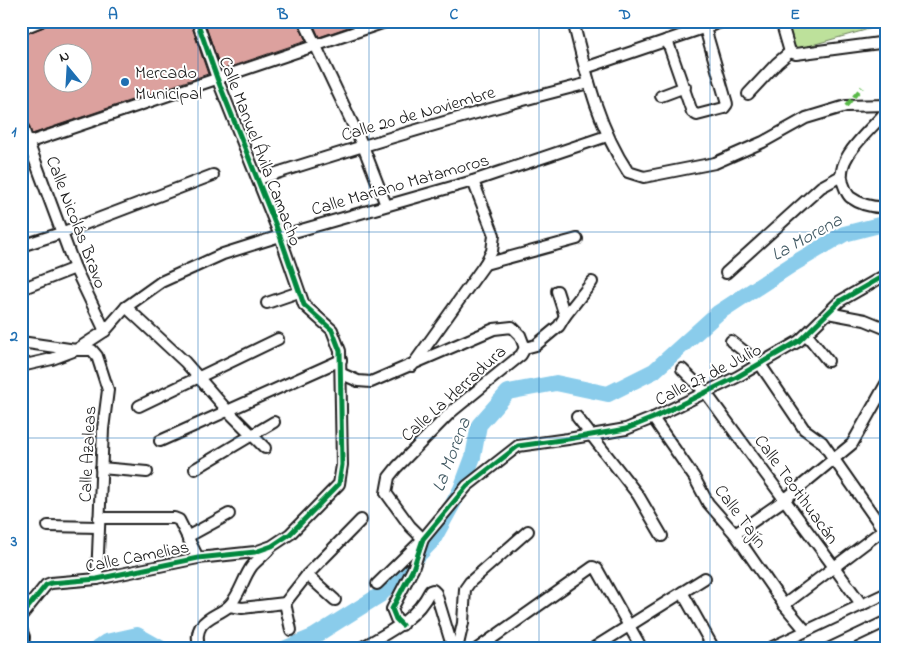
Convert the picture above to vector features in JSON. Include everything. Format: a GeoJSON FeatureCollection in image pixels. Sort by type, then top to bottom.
{"type":"FeatureCollection","features":[{"type":"Feature","properties":{"kind":"street"},"geometry":{"type":"LineString","coordinates":[[21,29],[41,21]]}},
{"type":"Feature","properties":{"kind":"street","name":"Calle Manuel Ávila Camacho"},"geometry":{"type":"LineString","coordinates":[[197,21],[217,78],[280,236],[304,305],[332,330],[340,351],[342,374],[342,465],[339,484],[290,534],[272,546]]}},
{"type":"Feature","properties":{"kind":"street"},"geometry":{"type":"LineString","coordinates":[[304,21],[363,146],[386,205]]}},
{"type":"Feature","properties":{"kind":"street"},"geometry":{"type":"LineString","coordinates":[[25,143],[388,21]]}},
{"type":"Feature","properties":{"kind":"street"},"geometry":{"type":"LineString","coordinates":[[573,21],[589,83],[607,136],[628,172],[644,178],[715,163],[763,142],[806,118],[838,108],[846,106],[887,105]]}},
{"type":"Feature","properties":{"kind":"street"},"geometry":{"type":"LineString","coordinates":[[585,68],[724,21]]}},
{"type":"Feature","properties":{"kind":"street"},"geometry":{"type":"LineString","coordinates":[[781,21],[790,52]]}},
{"type":"Feature","properties":{"kind":"street"},"geometry":{"type":"LineString","coordinates":[[667,40],[685,87],[692,112],[697,115],[726,107],[727,104],[705,28]]}},
{"type":"Feature","properties":{"kind":"street"},"geometry":{"type":"LineString","coordinates":[[790,52],[796,54],[887,42]]}},
{"type":"Feature","properties":{"kind":"street"},"geometry":{"type":"LineString","coordinates":[[748,94],[790,52]]}},
{"type":"Feature","properties":{"kind":"street","name":"Calle 20 de Noviembre"},"geometry":{"type":"LineString","coordinates":[[258,179],[512,102],[589,83]]}},
{"type":"Feature","properties":{"kind":"street"},"geometry":{"type":"LineString","coordinates":[[661,96],[685,87]]}},
{"type":"Feature","properties":{"kind":"street"},"geometry":{"type":"LineString","coordinates":[[887,110],[878,123],[850,152],[842,165],[841,176],[848,195],[859,203],[870,207],[887,207]]}},
{"type":"Feature","properties":{"kind":"street","name":"Calle Nicolás Bravo"},"geometry":{"type":"LineString","coordinates":[[21,123],[25,143],[75,268],[105,331]]}},
{"type":"Feature","properties":{"kind":"street","name":"Calle Mariano Matamoros"},"geometry":{"type":"LineString","coordinates":[[21,366],[52,359],[76,350],[105,331],[126,307],[161,282],[223,254],[473,181],[607,136]]}},
{"type":"Feature","properties":{"kind":"street"},"geometry":{"type":"LineString","coordinates":[[21,246],[61,233],[213,175]]}},
{"type":"Feature","properties":{"kind":"street"},"geometry":{"type":"LineString","coordinates":[[726,273],[821,187],[841,176]]}},
{"type":"Feature","properties":{"kind":"street"},"geometry":{"type":"LineString","coordinates":[[412,366],[485,264],[492,251],[494,235],[473,181]]}},
{"type":"Feature","properties":{"kind":"street"},"geometry":{"type":"LineString","coordinates":[[485,264],[577,239]]}},
{"type":"Feature","properties":{"kind":"street"},"geometry":{"type":"LineString","coordinates":[[21,289],[75,268]]}},
{"type":"Feature","properties":{"kind":"street","name":"Calle 27 de Julio"},"geometry":{"type":"LineString","coordinates":[[423,539],[467,486],[518,446],[626,429],[653,418],[706,393],[799,341],[840,301],[887,274]]}},
{"type":"Feature","properties":{"kind":"street","name":"Calle La Herradura"},"geometry":{"type":"LineString","coordinates":[[423,539],[410,526],[386,494],[389,477],[451,412],[521,355],[525,348],[536,345],[559,326],[592,282]]}},
{"type":"Feature","properties":{"kind":"street"},"geometry":{"type":"LineString","coordinates":[[557,291],[565,316]]}},
{"type":"Feature","properties":{"kind":"street"},"geometry":{"type":"LineString","coordinates":[[267,303],[299,292]]}},
{"type":"Feature","properties":{"kind":"street"},"geometry":{"type":"LineString","coordinates":[[126,307],[199,376],[228,410],[265,448]]}},
{"type":"Feature","properties":{"kind":"street"},"geometry":{"type":"LineString","coordinates":[[828,313],[865,320],[887,330]]}},
{"type":"Feature","properties":{"kind":"street"},"geometry":{"type":"LineString","coordinates":[[342,374],[358,381],[371,382],[412,366],[494,329],[512,327],[520,335],[525,348]]}},
{"type":"Feature","properties":{"kind":"street"},"geometry":{"type":"LineString","coordinates":[[807,335],[828,361]]}},
{"type":"Feature","properties":{"kind":"street"},"geometry":{"type":"LineString","coordinates":[[139,406],[278,339]]}},
{"type":"Feature","properties":{"kind":"street"},"geometry":{"type":"LineString","coordinates":[[731,341],[760,364],[804,429],[822,442],[885,532],[784,605]]}},
{"type":"Feature","properties":{"kind":"street"},"geometry":{"type":"LineString","coordinates":[[21,342],[76,350]]}},
{"type":"Feature","properties":{"kind":"street","name":"Calle Azaleas"},"geometry":{"type":"LineString","coordinates":[[76,350],[92,350],[97,356],[108,390],[103,429],[96,579]]}},
{"type":"Feature","properties":{"kind":"street"},"geometry":{"type":"LineString","coordinates":[[160,441],[341,360]]}},
{"type":"Feature","properties":{"kind":"street","name":"Calle Teotihuacán"},"geometry":{"type":"LineString","coordinates":[[682,369],[706,393],[862,605]]}},
{"type":"Feature","properties":{"kind":"street"},"geometry":{"type":"LineString","coordinates":[[735,534],[784,500],[852,444],[887,382]]}},
{"type":"Feature","properties":{"kind":"street"},"geometry":{"type":"LineString","coordinates":[[577,417],[638,495],[662,536]]}},
{"type":"Feature","properties":{"kind":"street","name":"Calle Tajín"},"geometry":{"type":"LineString","coordinates":[[653,418],[694,476],[708,503],[735,534],[784,605],[806,631]]}},
{"type":"Feature","properties":{"kind":"street"},"geometry":{"type":"LineString","coordinates":[[195,469],[274,422]]}},
{"type":"Feature","properties":{"kind":"street"},"geometry":{"type":"LineString","coordinates":[[101,468],[147,472]]}},
{"type":"Feature","properties":{"kind":"street"},"geometry":{"type":"LineString","coordinates":[[187,537],[229,514]]}},
{"type":"Feature","properties":{"kind":"street"},"geometry":{"type":"LineString","coordinates":[[48,526],[174,518],[179,520],[198,558]]}},
{"type":"Feature","properties":{"kind":"street"},"geometry":{"type":"LineString","coordinates":[[229,606],[242,608],[285,603],[307,575],[361,520]]}},
{"type":"Feature","properties":{"kind":"street"},"geometry":{"type":"LineString","coordinates":[[455,649],[463,622],[465,589],[470,582],[528,531]]}},
{"type":"Feature","properties":{"kind":"street"},"geometry":{"type":"LineString","coordinates":[[377,584],[423,539]]}},
{"type":"Feature","properties":{"kind":"street"},"geometry":{"type":"LineString","coordinates":[[402,625],[396,619],[392,609],[413,569],[423,539]]}},
{"type":"Feature","properties":{"kind":"street"},"geometry":{"type":"LineString","coordinates":[[199,649],[197,636],[200,626],[229,606],[240,590],[252,566],[267,554],[272,546]]}},
{"type":"Feature","properties":{"kind":"street","name":"Calle Camelias"},"geometry":{"type":"LineString","coordinates":[[21,616],[46,584],[96,579],[198,558],[255,552],[272,546]]}},
{"type":"Feature","properties":{"kind":"street"},"geometry":{"type":"LineString","coordinates":[[477,649],[593,567],[597,569],[642,649]]}},
{"type":"Feature","properties":{"kind":"street"},"geometry":{"type":"LineString","coordinates":[[307,575],[335,600]]}},
{"type":"Feature","properties":{"kind":"street"},"geometry":{"type":"LineString","coordinates":[[592,649],[705,578]]}},
{"type":"Feature","properties":{"kind":"street"},"geometry":{"type":"LineString","coordinates":[[359,649],[406,622],[426,599],[430,591],[433,590],[436,593],[455,649]]}},
{"type":"Feature","properties":{"kind":"street"},"geometry":{"type":"LineString","coordinates":[[682,592],[714,649]]}},
{"type":"Feature","properties":{"kind":"street"},"geometry":{"type":"LineString","coordinates":[[768,649],[887,593]]}},
{"type":"Feature","properties":{"kind":"street"},"geometry":{"type":"LineString","coordinates":[[285,603],[291,630]]}},
{"type":"Feature","properties":{"kind":"street"},"geometry":{"type":"LineString","coordinates":[[834,648],[887,621]]}},
{"type":"Feature","properties":{"kind":"street"},"geometry":{"type":"LineString","coordinates":[[21,629],[24,637],[23,649]]}},
{"type":"Feature","properties":{"kind":"green space"},"geometry":{"type":"Polygon","coordinates":[[[786,21],[887,21],[887,24],[794,50],[786,21]]]}},
{"type":"Feature","properties":{"kind":"building"},"geometry":{"type":"Polygon","coordinates":[[[53,21],[190,21],[208,74],[32,134],[21,103],[21,36],[44,27],[47,23],[53,21]]]}},
{"type":"Feature","properties":{"kind":"building"},"geometry":{"type":"Polygon","coordinates":[[[204,21],[297,21],[306,41],[221,70],[204,21]]]}},
{"type":"Feature","properties":{"kind":"building"},"geometry":{"type":"Polygon","coordinates":[[[312,21],[366,21],[319,37],[312,21]]]}},
{"type":"Feature","properties":{"kind":"waterway","name":"La Morena"},"geometry":{"type":"LineString","coordinates":[[284,649],[313,637],[380,595],[433,540],[461,489],[473,457],[479,425],[508,392],[556,383],[608,394],[654,371],[718,313],[793,264],[844,234],[887,223]]}},
{"type":"Feature","properties":{"kind":"waterway","name":"La Morena"},"geometry":{"type":"LineString","coordinates":[[96,649],[106,642],[137,635],[162,649]]}},
{"type":"Feature","properties":{"kind":"marked path"},"geometry":{"type":"LineString","coordinates":[[846,106],[862,87]]}},
{"type":"Feature","properties":{"kind":"cycle path"},"geometry":{"type":"LineString","coordinates":[[21,616],[46,585],[51,583],[97,579],[198,558],[255,552],[272,546],[290,534],[339,484],[342,465],[340,351],[332,330],[304,305],[280,236],[217,78],[197,21]]}},
{"type":"Feature","properties":{"kind":"cycle path"},"geometry":{"type":"LineString","coordinates":[[402,625],[396,619],[392,609],[413,569],[423,539],[467,486],[518,446],[626,429],[653,418],[737,377],[799,341],[840,301],[887,274]]}},
{"type":"Feature","properties":{"kind":"place","name":"Mercado Municipal"},"geometry":{"type":"Point","coordinates":[125,82]}}]}
